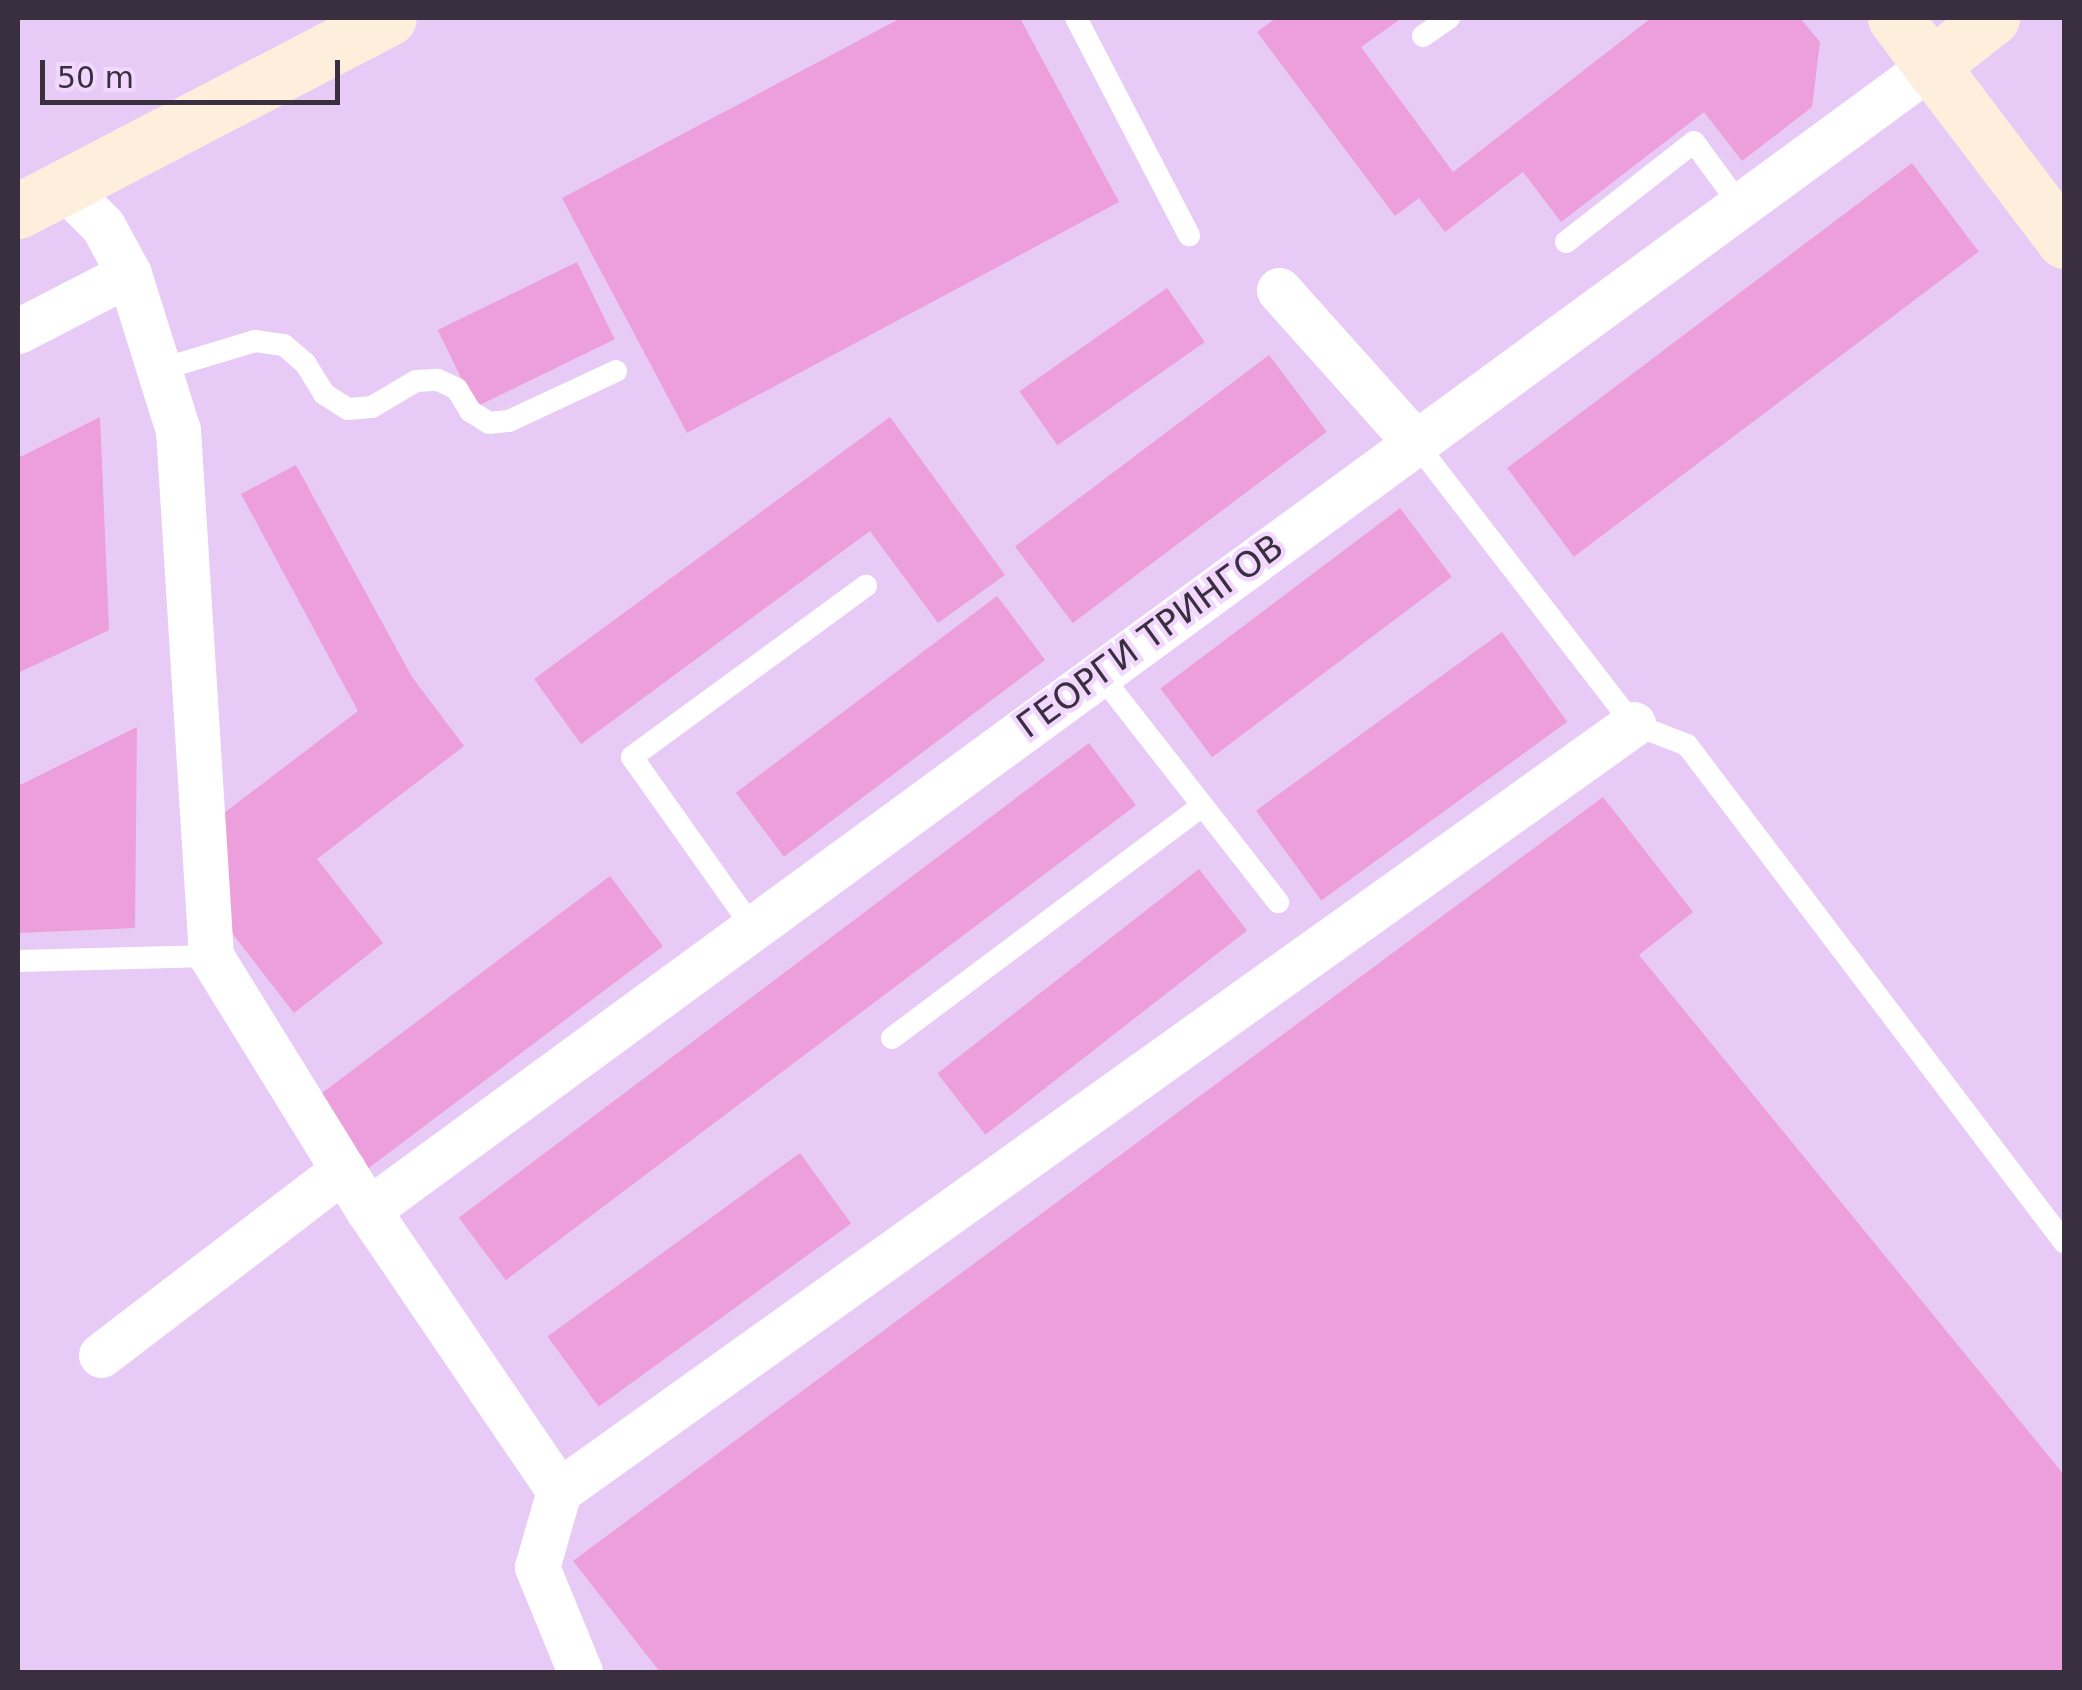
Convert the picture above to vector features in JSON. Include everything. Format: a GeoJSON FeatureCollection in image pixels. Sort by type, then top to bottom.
{"type":"FeatureCollection","features":[{"type":"Feature","properties":{"kind":"main road"},"geometry":{"type":"LineString","coordinates":[[41,200],[389,18]]}},
{"type":"Feature","properties":{"kind":"main road"},"geometry":{"type":"LineString","coordinates":[[1896,18],[2064,242]]}},
{"type":"Feature","properties":{"kind":"main road"},"geometry":{"type":"LineString","coordinates":[[1933,64],[1992,18]]}},
{"type":"Feature","properties":{"kind":"street","name":"ГЕОРГИ ТРИНГОВ"},"geometry":{"type":"LineString","coordinates":[[368,1210],[1933,64]]}},
{"type":"Feature","properties":{"kind":"street"},"geometry":{"type":"LineString","coordinates":[[41,200],[103,226],[129,274],[178,430],[211,956],[368,1210],[560,1492]]}},
{"type":"Feature","properties":{"kind":"street"},"geometry":{"type":"LineString","coordinates":[[18,331],[129,274]]}},
{"type":"Feature","properties":{"kind":"street"},"geometry":{"type":"LineString","coordinates":[[1280,290],[1415,442]]}},
{"type":"Feature","properties":{"kind":"street"},"geometry":{"type":"LineString","coordinates":[[580,1672],[537,1567],[560,1492],[1633,724]]}},
{"type":"Feature","properties":{"kind":"street"},"geometry":{"type":"LineString","coordinates":[[101,1356],[343,1170]]}},
{"type":"Feature","properties":{"kind":"lane"},"geometry":{"type":"LineString","coordinates":[[1076,18],[1189,235]]}},
{"type":"Feature","properties":{"kind":"lane"},"geometry":{"type":"LineString","coordinates":[[1423,36],[1449,18]]}},
{"type":"Feature","properties":{"kind":"lane"},"geometry":{"type":"LineString","coordinates":[[1566,242],[1694,142],[1740,204]]}},
{"type":"Feature","properties":{"kind":"lane"},"geometry":{"type":"LineString","coordinates":[[159,370],[255,341],[284,345],[305,362],[324,394],[348,408],[372,407],[416,381],[438,380],[458,389],[470,411],[489,423],[509,421],[616,372]]}},
{"type":"Feature","properties":{"kind":"lane"},"geometry":{"type":"LineString","coordinates":[[1415,442],[1633,724],[1686,746],[2064,1242]]}},
{"type":"Feature","properties":{"kind":"lane"},"geometry":{"type":"LineString","coordinates":[[752,928],[632,757],[866,586]]}},
{"type":"Feature","properties":{"kind":"lane"},"geometry":{"type":"LineString","coordinates":[[1099,674],[1278,902]]}},
{"type":"Feature","properties":{"kind":"lane"},"geometry":{"type":"LineString","coordinates":[[892,1038],[1202,806]]}},
{"type":"Feature","properties":{"kind":"lane"},"geometry":{"type":"LineString","coordinates":[[18,961],[211,956]]}},
{"type":"Feature","properties":{"kind":"shaded area"},"geometry":{"type":"Polygon","coordinates":[[[18,18],[2064,18],[2064,1672],[18,1672],[18,18]]]}},
{"type":"Feature","properties":{"kind":"building"},"geometry":{"type":"Polygon","coordinates":[[[901,18],[1020,18],[1119,202],[687,433],[562,198],[901,18]]]}},
{"type":"Feature","properties":{"kind":"building"},"geometry":{"type":"Polygon","coordinates":[[[1276,18],[1402,18],[1361,47],[1453,172],[1651,18],[1800,18],[1820,42],[1812,107],[1742,161],[1704,112],[1561,222],[1523,172],[1445,232],[1419,198],[1395,216],[1257,32],[1276,18]]]}},
{"type":"Feature","properties":{"kind":"building"},"geometry":{"type":"Polygon","coordinates":[[[1912,163],[1979,252],[1574,557],[1507,468],[1912,163]]]}},
{"type":"Feature","properties":{"kind":"building"},"geometry":{"type":"Polygon","coordinates":[[[577,262],[615,339],[475,407],[438,330],[577,262]]]}},
{"type":"Feature","properties":{"kind":"building"},"geometry":{"type":"Polygon","coordinates":[[[1167,288],[1205,342],[1057,445],[1020,391],[1167,288]]]}},
{"type":"Feature","properties":{"kind":"building"},"geometry":{"type":"Polygon","coordinates":[[[1269,355],[1327,432],[1073,623],[1015,546],[1269,355]]]}},
{"type":"Feature","properties":{"kind":"building"},"geometry":{"type":"Polygon","coordinates":[[[100,417],[109,630],[18,673],[18,458],[100,417]]]}},
{"type":"Feature","properties":{"kind":"building"},"geometry":{"type":"Polygon","coordinates":[[[890,417],[1005,575],[938,623],[870,531],[581,744],[534,679],[890,417]]]}},
{"type":"Feature","properties":{"kind":"building"},"geometry":{"type":"Polygon","coordinates":[[[296,465],[412,677],[464,746],[317,859],[383,943],[294,1013],[228,928],[220,816],[358,711],[241,494],[296,465]]]}},
{"type":"Feature","properties":{"kind":"building"},"geometry":{"type":"Polygon","coordinates":[[[1400,508],[1452,577],[1212,757],[1160,689],[1400,508]]]}},
{"type":"Feature","properties":{"kind":"building"},"geometry":{"type":"Polygon","coordinates":[[[997,596],[1045,660],[784,857],[736,793],[997,596]]]}},
{"type":"Feature","properties":{"kind":"building"},"geometry":{"type":"Polygon","coordinates":[[[1502,632],[1567,722],[1321,900],[1256,811],[1502,632]]]}},
{"type":"Feature","properties":{"kind":"building"},"geometry":{"type":"Polygon","coordinates":[[[137,727],[135,928],[18,933],[18,786],[137,727]]]}},
{"type":"Feature","properties":{"kind":"building"},"geometry":{"type":"Polygon","coordinates":[[[1089,743],[1136,805],[506,1280],[459,1218],[1089,743]]]}},
{"type":"Feature","properties":{"kind":"building"},"geometry":{"type":"Polygon","coordinates":[[[1603,797],[1693,912],[1639,955],[2064,1475],[2064,1672],[660,1672],[573,1561],[1603,797]]]}},
{"type":"Feature","properties":{"kind":"building"},"geometry":{"type":"Polygon","coordinates":[[[1199,869],[1247,930],[985,1135],[937,1073],[1199,869]]]}},
{"type":"Feature","properties":{"kind":"building"},"geometry":{"type":"Polygon","coordinates":[[[610,876],[663,946],[367,1169],[315,1099],[610,876]]]}},
{"type":"Feature","properties":{"kind":"building"},"geometry":{"type":"Polygon","coordinates":[[[800,1153],[851,1223],[599,1407],[548,1336],[800,1153]]]}}]}
